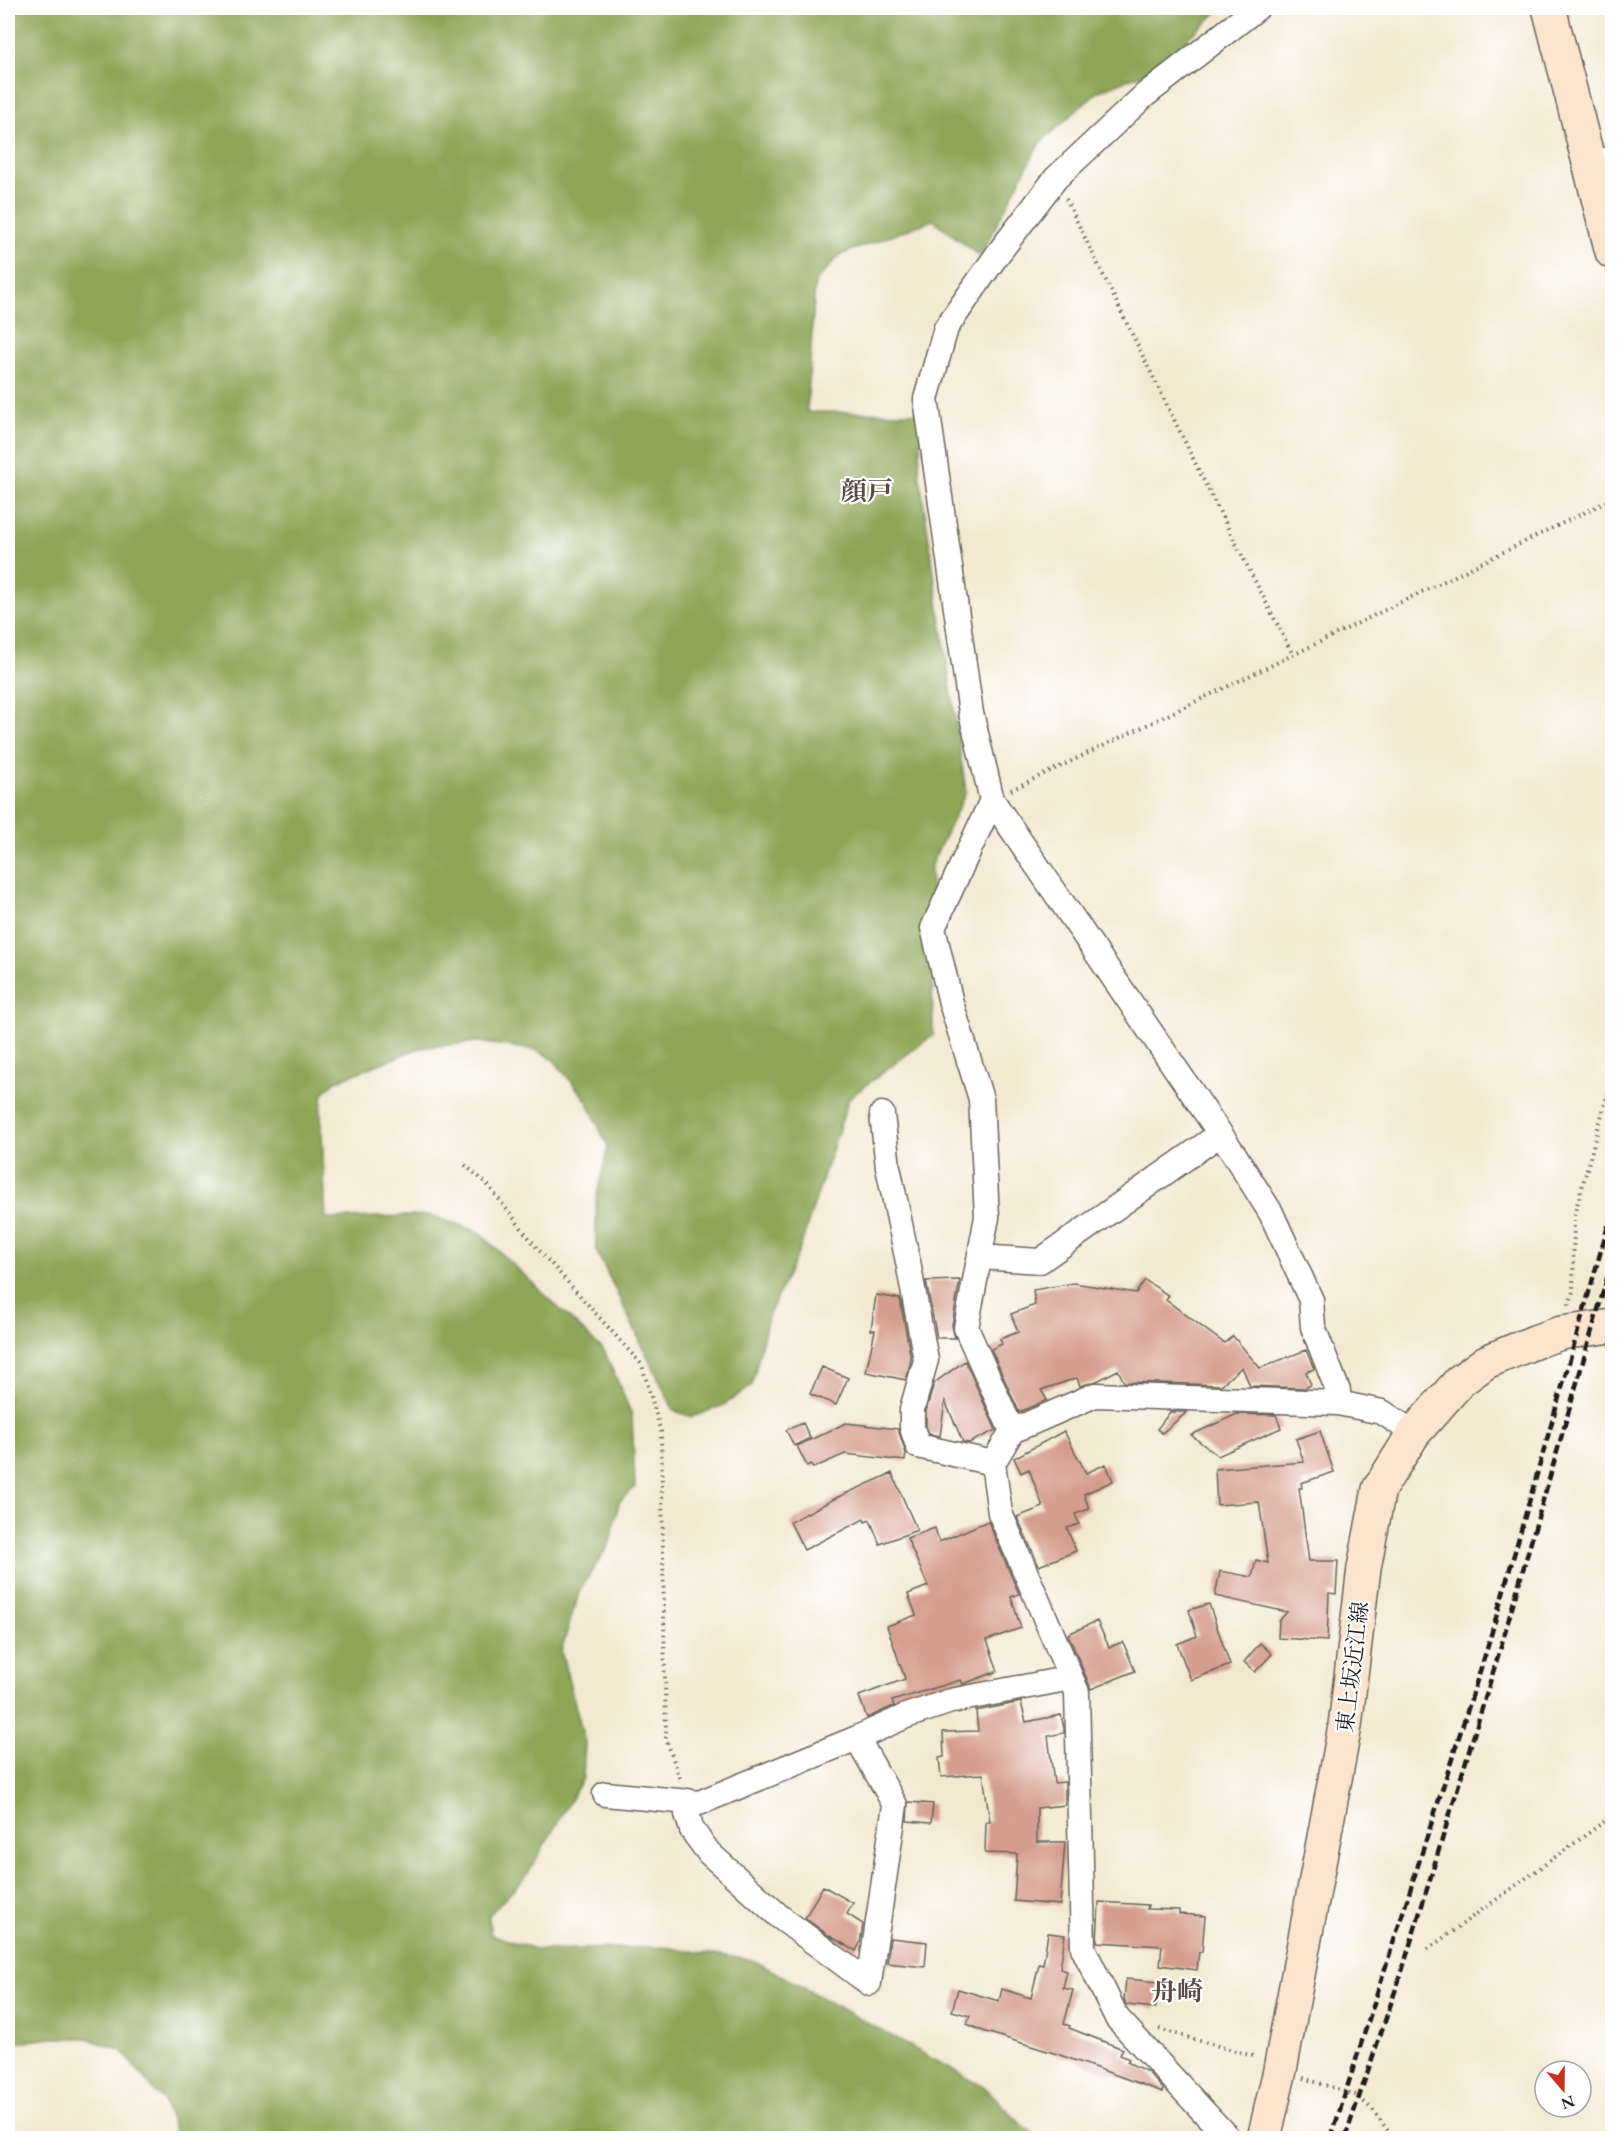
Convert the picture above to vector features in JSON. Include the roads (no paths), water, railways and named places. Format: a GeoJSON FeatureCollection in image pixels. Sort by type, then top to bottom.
{"type":"FeatureCollection","features":[{"type":"Feature","properties":{"kind":"main road"},"geometry":{"type":"LineString","coordinates":[[1549,8],[1601,161],[1612,252]]}},
{"type":"Feature","properties":{"kind":"main road","name":"東上坂近江線"},"geometry":{"type":"LineString","coordinates":[[1264,2139],[1280,2070],[1345,1726],[1364,1568],[1379,1489],[1414,1433],[1460,1381],[1486,1362],[1561,1333],[1612,1326]]}},
{"type":"Feature","properties":{"kind":"street"},"geometry":{"type":"LineString","coordinates":[[1257,8],[1145,95],[1056,178],[946,327],[926,399],[971,713],[992,800],[1220,1134],[1271,1213],[1311,1300],[1313,1327],[1338,1391],[1338,1403]]}},
{"type":"Feature","properties":{"kind":"street"},"geometry":{"type":"LineString","coordinates":[[992,800],[933,928],[951,1003],[981,1099],[987,1216],[966,1328],[1012,1431]]}},
{"type":"Feature","properties":{"kind":"street"},"geometry":{"type":"LineString","coordinates":[[882,1114],[888,1167],[926,1360],[912,1409],[912,1428],[918,1446],[993,1463]]}},
{"type":"Feature","properties":{"kind":"street"},"geometry":{"type":"LineString","coordinates":[[980,1257],[1040,1261],[1220,1134]]}},
{"type":"Feature","properties":{"kind":"street"},"geometry":{"type":"LineString","coordinates":[[1228,2139],[1118,2018],[1083,1948],[1077,1692],[1000,1513],[993,1463],[1012,1431],[1095,1395],[1338,1403],[1382,1412],[1414,1433]]}},
{"type":"Feature","properties":{"kind":"street"},"geometry":{"type":"LineString","coordinates":[[605,1794],[699,1803],[906,1716],[951,1701],[1071,1678]]}},
{"type":"Feature","properties":{"kind":"street"},"geometry":{"type":"LineString","coordinates":[[688,1802],[687,1814],[692,1830],[709,1853],[780,1917],[869,1983],[895,1804],[857,1738]]}},
{"type":"Feature","properties":{"kind":"railway"},"geometry":{"type":"LineString","coordinates":[[1331,2138],[1487,1649],[1612,1212]]}},
{"type":"Feature","properties":{"kind":"railway"},"geometry":{"type":"LineString","coordinates":[[1345,2138],[1402,1971],[1501,1646],[1612,1261]]}},
{"type":"Feature","properties":{"kind":"district","name":"顔戸"},"geometry":{"type":"Point","coordinates":[867,491]}},
{"type":"Feature","properties":{"kind":"district","name":"舟崎"},"geometry":{"type":"Point","coordinates":[1177,1991]}}]}
